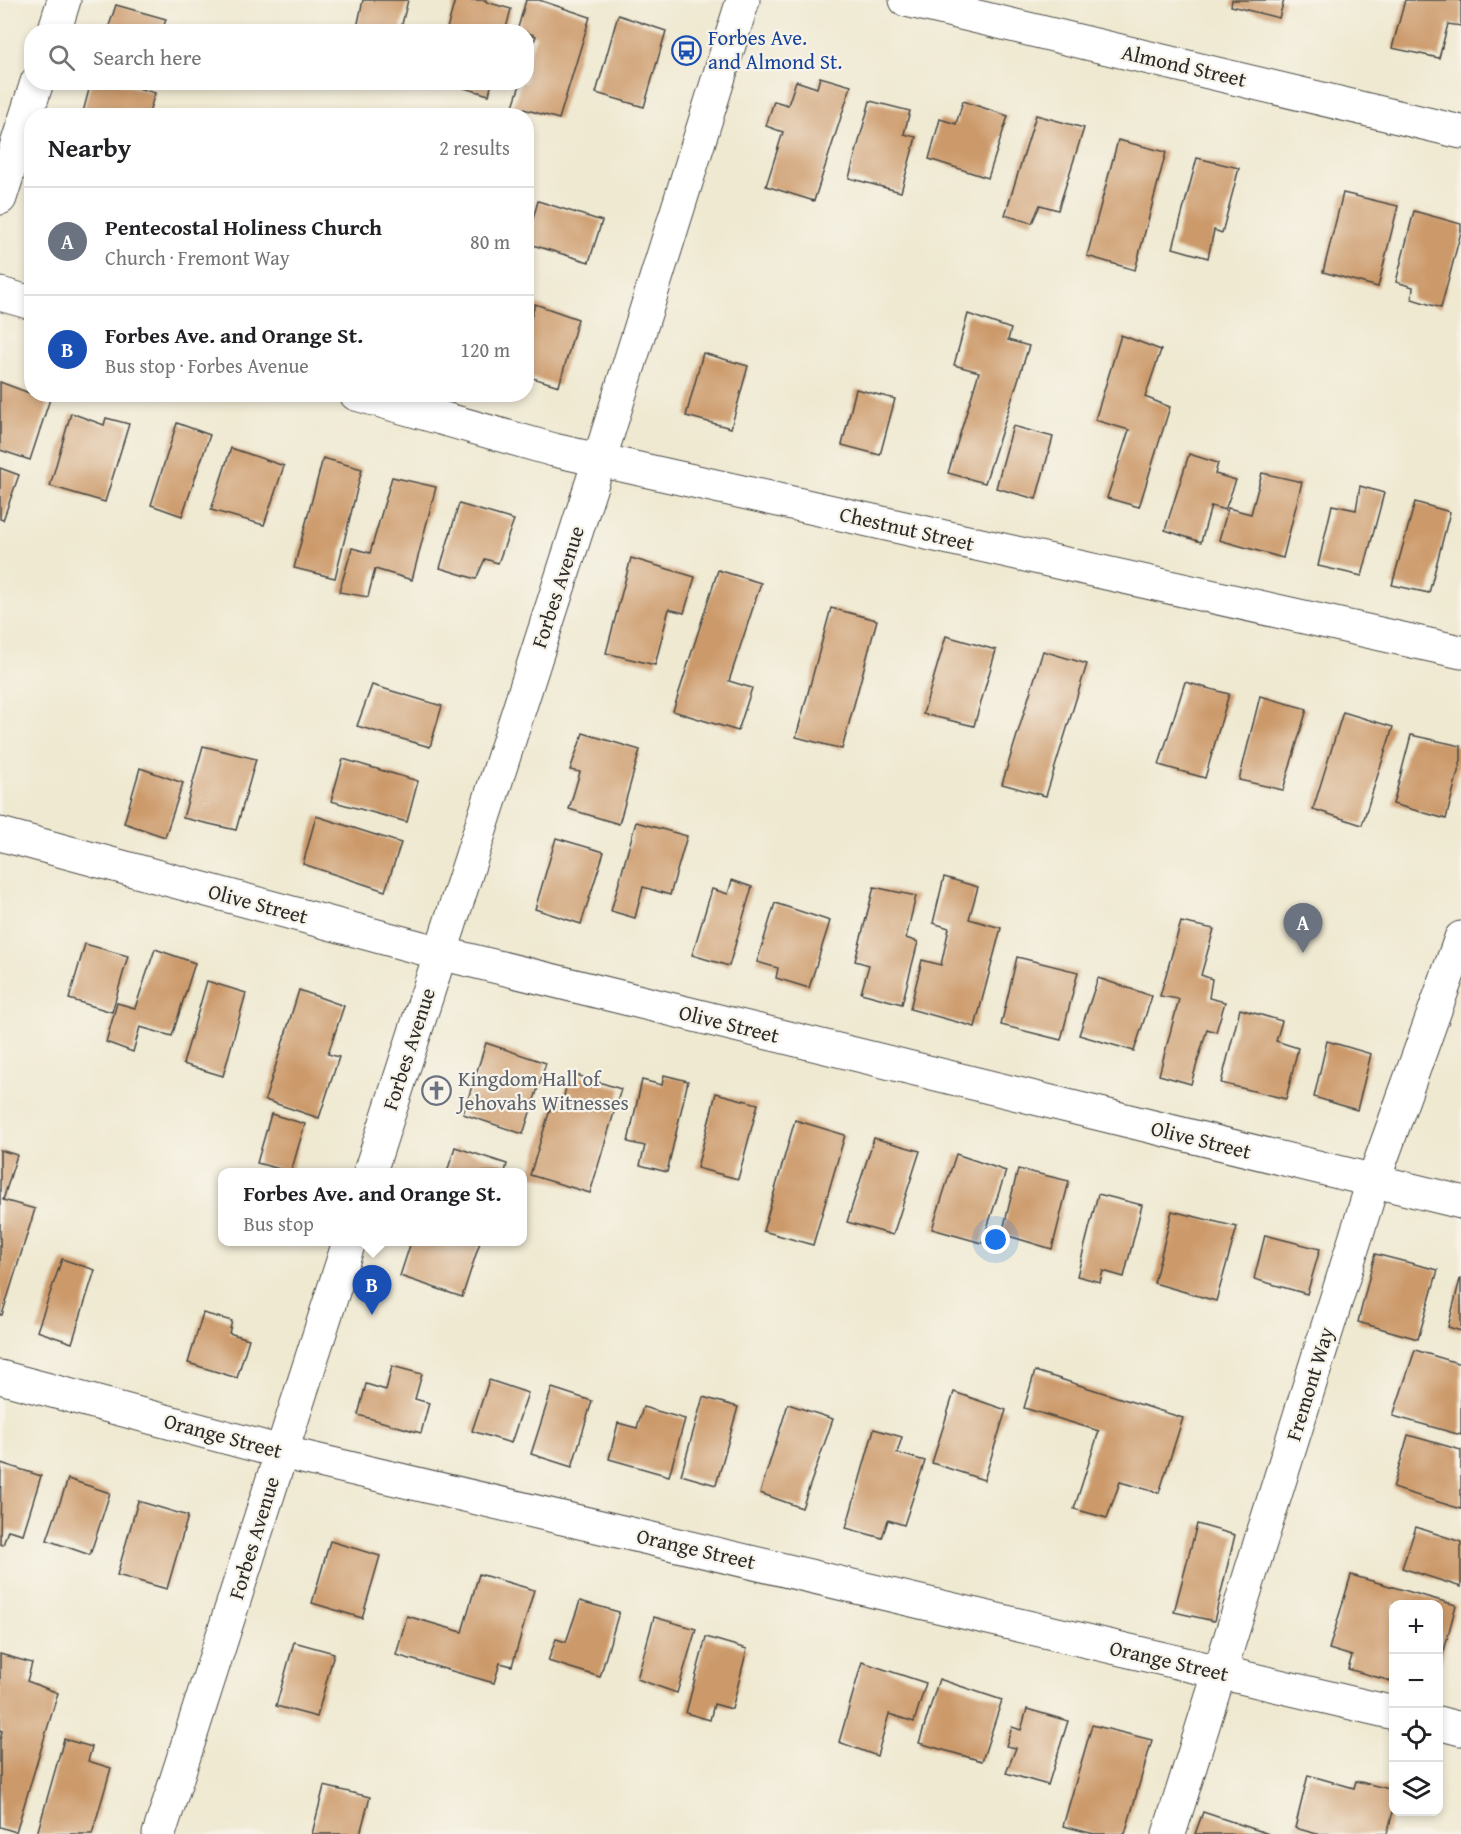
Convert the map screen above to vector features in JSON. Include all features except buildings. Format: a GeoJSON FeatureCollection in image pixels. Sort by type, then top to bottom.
{"type":"FeatureCollection","features":[{"type":"Feature","properties":{"kind":"street"},"geometry":{"type":"LineString","coordinates":[[56,24],[64,0]]}},
{"type":"Feature","properties":{"kind":"street","name":"Forbes Avenue"},"geometry":{"type":"LineString","coordinates":[[372,1168],[599,461],[742,0]]}},
{"type":"Feature","properties":{"kind":"street","name":"Almond Street"},"geometry":{"type":"LineString","coordinates":[[906,0],[1461,132]]}},
{"type":"Feature","properties":{"kind":"street"},"geometry":{"type":"LineString","coordinates":[[29,108],[35,90]]}},
{"type":"Feature","properties":{"kind":"street"},"geometry":{"type":"LineString","coordinates":[[0,198],[24,125]]}},
{"type":"Feature","properties":{"kind":"street"},"geometry":{"type":"LineString","coordinates":[[0,294],[24,301]]}},
{"type":"Feature","properties":{"kind":"street","name":"Chestnut Street"},"geometry":{"type":"LineString","coordinates":[[384,402],[599,461],[1461,652]]}},
{"type":"Feature","properties":{"kind":"street","name":"Olive Street"},"geometry":{"type":"LineString","coordinates":[[0,834],[440,952],[1461,1202]]}},
{"type":"Feature","properties":{"kind":"street","name":"Fremont Way"},"geometry":{"type":"LineString","coordinates":[[1168,1834],[1373,1182],[1461,938]]}},
{"type":"Feature","properties":{"kind":"street","name":"Forbes Avenue"},"geometry":{"type":"LineString","coordinates":[[159,1834],[347,1246]]}},
{"type":"Feature","properties":{"kind":"street","name":"Orange Street"},"geometry":{"type":"LineString","coordinates":[[0,1377],[281,1452],[1389,1712]]}},
{"type":"Feature","properties":{"kind":"street"},"geometry":{"type":"LineString","coordinates":[[1443,1725],[1461,1729]]}},
{"type":"Feature","properties":{"kind":"place","name":"Forbes Ave. and Almond St."},"geometry":{"type":"Point","coordinates":[687,50]}},
{"type":"Feature","properties":{"kind":"place","name":"Pentecostal Holiness Church"},"geometry":{"type":"Point","coordinates":[1303,953]}},
{"type":"Feature","properties":{"kind":"place","name":"Kingdom Hall of Jehovahs Witnesses"},"geometry":{"type":"Point","coordinates":[437,1091]}},
{"type":"Feature","properties":{"kind":"place","name":"Forbes Ave. and Orange St."},"geometry":{"type":"Point","coordinates":[372,1315]}}]}
